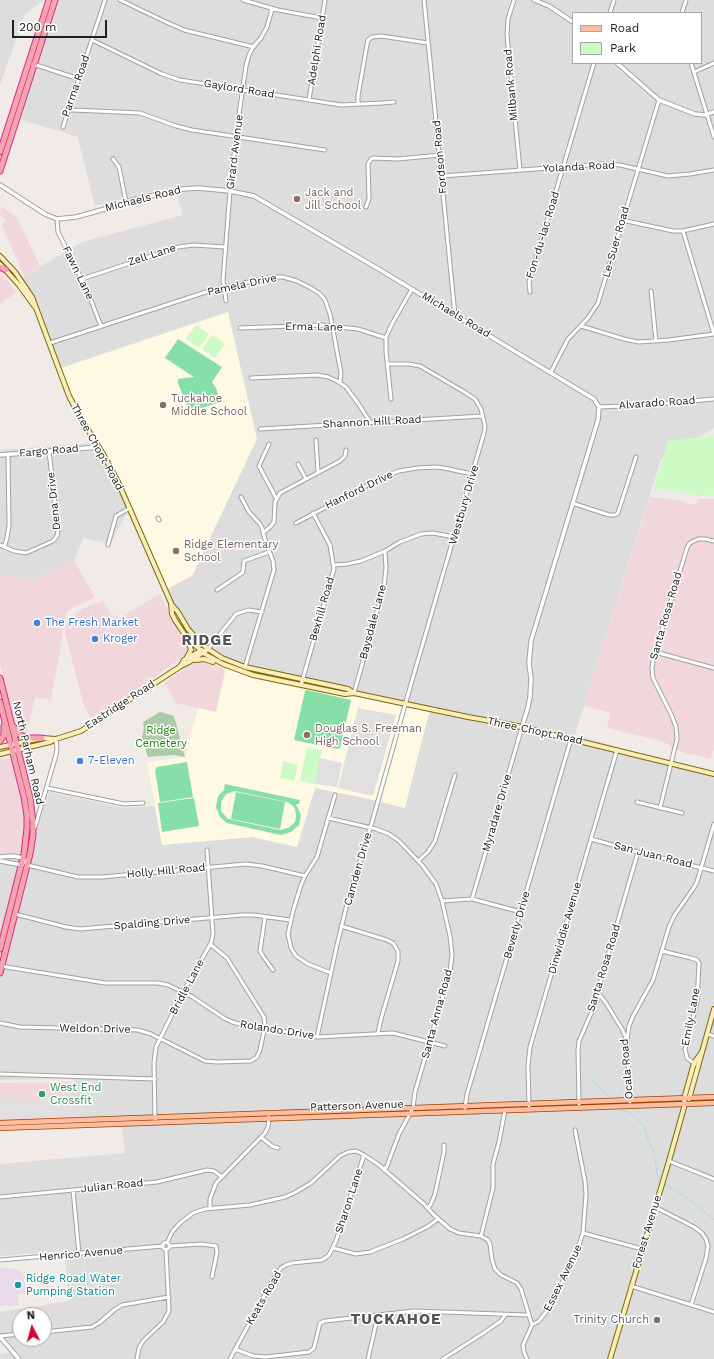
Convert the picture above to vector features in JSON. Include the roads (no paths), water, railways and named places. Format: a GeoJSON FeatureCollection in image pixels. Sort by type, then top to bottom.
{"type":"FeatureCollection","features":[{"type":"Feature","properties":{"kind":"highway"},"geometry":{"type":"LineString","coordinates":[[0,171],[32,64],[49,0]]}},
{"type":"Feature","properties":{"kind":"highway"},"geometry":{"type":"LineString","coordinates":[[0,152],[56,0]]}},
{"type":"Feature","properties":{"kind":"highway"},"geometry":{"type":"LineString","coordinates":[[0,267],[6,270]]}},
{"type":"Feature","properties":{"kind":"highway","name":"North Parham Road"},"geometry":{"type":"LineString","coordinates":[[0,678],[11,723],[15,751],[31,810],[32,835],[0,949]]}},
{"type":"Feature","properties":{"kind":"highway","name":"North Parham Road"},"geometry":{"type":"LineString","coordinates":[[0,702],[14,744]]}},
{"type":"Feature","properties":{"kind":"highway"},"geometry":{"type":"LineString","coordinates":[[0,741],[4,732],[3,713]]}},
{"type":"Feature","properties":{"kind":"highway"},"geometry":{"type":"LineString","coordinates":[[11,723],[24,737],[42,738]]}},
{"type":"Feature","properties":{"kind":"highway","name":"North Parham Road"},"geometry":{"type":"LineString","coordinates":[[0,973],[15,914],[24,865],[23,858],[26,842],[27,816],[20,771]]}},
{"type":"Feature","properties":{"kind":"main road","name":"Three Chopt Road"},"geometry":{"type":"LineString","coordinates":[[0,256],[25,285],[32,297],[69,396],[80,417],[99,446],[113,473],[130,508],[171,604],[191,633],[208,649],[245,667],[348,689],[354,693]]}},
{"type":"Feature","properties":{"kind":"main road","name":"Three Chopt Road"},"geometry":{"type":"LineString","coordinates":[[0,264],[19,284],[37,311]]}},
{"type":"Feature","properties":{"kind":"main road","name":"Three Chopt Road"},"geometry":{"type":"LineString","coordinates":[[171,604],[172,614],[187,638],[202,651],[223,664],[247,673],[346,694],[354,693],[522,727],[714,774]]}},
{"type":"Feature","properties":{"kind":"main road"},"geometry":{"type":"LineString","coordinates":[[187,638],[191,650],[187,661],[204,659],[223,664]]}},
{"type":"Feature","properties":{"kind":"main road","name":"Eastridge Road"},"geometry":{"type":"LineString","coordinates":[[0,754],[50,742],[86,728],[202,651],[208,649]]}},
{"type":"Feature","properties":{"kind":"main road","name":"Eastridge Road"},"geometry":{"type":"LineString","coordinates":[[0,747],[42,738],[56,739]]}},
{"type":"Feature","properties":{"kind":"main road","name":"Forest Avenue"},"geometry":{"type":"LineString","coordinates":[[686,1100],[699,1066],[714,1009]]}},
{"type":"Feature","properties":{"kind":"main road","name":"Forest Avenue"},"geometry":{"type":"LineString","coordinates":[[610,1359],[669,1161],[686,1100],[694,1063],[702,1052]]}},
{"type":"Feature","properties":{"kind":"main road","name":"Patterson Avenue"},"geometry":{"type":"LineString","coordinates":[[0,1123],[269,1116],[413,1108],[505,1110],[529,1107],[686,1100],[714,1097]]}},
{"type":"Feature","properties":{"kind":"main road","name":"Patterson Avenue"},"geometry":{"type":"LineString","coordinates":[[686,1100],[714,1103]]}},
{"type":"Feature","properties":{"kind":"main road","name":"Patterson Avenue"},"geometry":{"type":"LineString","coordinates":[[269,1116],[410,1114],[506,1105],[529,1107]]}},
{"type":"Feature","properties":{"kind":"main road","name":"Patterson Avenue"},"geometry":{"type":"LineString","coordinates":[[0,1128],[155,1120]]}},
{"type":"Feature","properties":{"kind":"street","name":"Parma Road"},"geometry":{"type":"LineString","coordinates":[[63,127],[105,0]]}},
{"type":"Feature","properties":{"kind":"street"},"geometry":{"type":"LineString","coordinates":[[120,0],[184,30],[254,47]]}},
{"type":"Feature","properties":{"kind":"street"},"geometry":{"type":"LineString","coordinates":[[243,0],[272,9],[322,18]]}},
{"type":"Feature","properties":{"kind":"street","name":"Adelphi Road"},"geometry":{"type":"LineString","coordinates":[[309,100],[325,0]]}},
{"type":"Feature","properties":{"kind":"street","name":"Fordson Road"},"geometry":{"type":"LineString","coordinates":[[424,0],[455,315]]}},
{"type":"Feature","properties":{"kind":"street","name":"Milbank Road"},"geometry":{"type":"LineString","coordinates":[[514,0],[508,20],[507,35],[520,170]]}},
{"type":"Feature","properties":{"kind":"street"},"geometry":{"type":"LineString","coordinates":[[534,0],[549,6],[572,21]]}},
{"type":"Feature","properties":{"kind":"street"},"geometry":{"type":"LineString","coordinates":[[610,12],[614,0]]}},
{"type":"Feature","properties":{"kind":"street"},"geometry":{"type":"LineString","coordinates":[[682,12],[686,0]]}},
{"type":"Feature","properties":{"kind":"street","name":"Girard Avenue"},"geometry":{"type":"LineString","coordinates":[[226,301],[223,280],[230,191],[243,90],[248,60],[254,47],[264,33],[272,9]]}},
{"type":"Feature","properties":{"kind":"street"},"geometry":{"type":"LineString","coordinates":[[358,104],[358,96],[368,40],[372,36],[428,43]]}},
{"type":"Feature","properties":{"kind":"street","name":"Gaylord Road"},"geometry":{"type":"LineString","coordinates":[[92,40],[171,78],[341,105],[394,102]]}},
{"type":"Feature","properties":{"kind":"street"},"geometry":{"type":"LineString","coordinates":[[694,72],[714,63]]}},
{"type":"Feature","properties":{"kind":"street"},"geometry":{"type":"LineString","coordinates":[[32,64],[79,79]]}},
{"type":"Feature","properties":{"kind":"street","name":"Fon-du-lac Road"},"geometry":{"type":"LineString","coordinates":[[530,292],[529,282],[594,64]]}},
{"type":"Feature","properties":{"kind":"street"},"geometry":{"type":"LineString","coordinates":[[618,64],[659,100],[691,113],[700,115],[707,115],[714,112]]}},
{"type":"Feature","properties":{"kind":"street"},"geometry":{"type":"LineString","coordinates":[[691,64],[714,137]]}},
{"type":"Feature","properties":{"kind":"street","name":"Le-Suer Road"},"geometry":{"type":"LineString","coordinates":[[551,372],[568,339],[591,314],[598,303],[659,100]]}},
{"type":"Feature","properties":{"kind":"street"},"geometry":{"type":"LineString","coordinates":[[69,109],[140,113],[183,128],[325,150]]}},
{"type":"Feature","properties":{"kind":"street"},"geometry":{"type":"LineString","coordinates":[[366,207],[369,199],[368,164],[371,159],[398,159],[440,155]]}},
{"type":"Feature","properties":{"kind":"street"},"geometry":{"type":"LineString","coordinates":[[113,159],[119,167],[126,202]]}},
{"type":"Feature","properties":{"kind":"street","name":"Yolanda Road"},"geometry":{"type":"LineString","coordinates":[[442,176],[612,164],[638,169],[662,176],[673,176],[714,170]]}},
{"type":"Feature","properties":{"kind":"street"},"geometry":{"type":"LineString","coordinates":[[0,185],[45,214],[57,219]]}},
{"type":"Feature","properties":{"kind":"street","name":"Michaels Road"},"geometry":{"type":"LineString","coordinates":[[57,219],[76,217],[126,202],[183,189],[198,188],[248,194],[263,201],[551,372],[590,396],[598,402],[600,407]]}},
{"type":"Feature","properties":{"kind":"street","name":"Fawn Lane"},"geometry":{"type":"LineString","coordinates":[[57,219],[58,232],[82,279],[101,326]]}},
{"type":"Feature","properties":{"kind":"street"},"geometry":{"type":"LineString","coordinates":[[622,220],[666,230],[683,230],[714,224]]}},
{"type":"Feature","properties":{"kind":"street"},"geometry":{"type":"LineString","coordinates":[[581,326],[632,341],[656,341],[714,334],[683,230]]}},
{"type":"Feature","properties":{"kind":"street","name":"Zell Lane"},"geometry":{"type":"LineString","coordinates":[[82,279],[178,247],[194,245],[226,247]]}},
{"type":"Feature","properties":{"kind":"street","name":"Pamela Drive"},"geometry":{"type":"LineString","coordinates":[[50,343],[223,287],[276,276],[287,277],[320,294],[328,306],[341,373],[342,380],[340,383]]}},
{"type":"Feature","properties":{"kind":"street"},"geometry":{"type":"LineString","coordinates":[[391,399],[386,338],[393,322],[412,289]]}},
{"type":"Feature","properties":{"kind":"street"},"geometry":{"type":"LineString","coordinates":[[651,290],[656,341]]}},
{"type":"Feature","properties":{"kind":"street","name":"Erma Lane"},"geometry":{"type":"LineString","coordinates":[[240,328],[309,324],[358,329],[386,338]]}},
{"type":"Feature","properties":{"kind":"street","name":"Westbury Drive"},"geometry":{"type":"LineString","coordinates":[[388,364],[414,364],[425,368],[472,396],[479,405],[483,416],[484,433],[405,704]]}},
{"type":"Feature","properties":{"kind":"street"},"geometry":{"type":"LineString","coordinates":[[251,378],[317,375],[328,377],[340,383],[353,396],[370,422]]}},
{"type":"Feature","properties":{"kind":"street","name":"Alvarado Road"},"geometry":{"type":"LineString","coordinates":[[600,407],[680,402],[714,398]]}},
{"type":"Feature","properties":{"kind":"street"},"geometry":{"type":"LineString","coordinates":[[522,727],[530,697],[531,679],[529,663],[531,641],[598,420],[600,407]]}},
{"type":"Feature","properties":{"kind":"street","name":"Shannon Hill Road"},"geometry":{"type":"LineString","coordinates":[[260,429],[483,416]]}},
{"type":"Feature","properties":{"kind":"street"},"geometry":{"type":"LineString","coordinates":[[316,440],[318,472]]}},
{"type":"Feature","properties":{"kind":"street"},"geometry":{"type":"LineString","coordinates":[[268,444],[259,466],[276,498]]}},
{"type":"Feature","properties":{"kind":"street","name":"Fargo Road"},"geometry":{"type":"LineString","coordinates":[[0,454],[99,446]]}},
{"type":"Feature","properties":{"kind":"street"},"geometry":{"type":"LineString","coordinates":[[264,532],[274,522],[274,504],[276,498],[285,489],[343,459],[346,454],[346,450]]}},
{"type":"Feature","properties":{"kind":"street","name":"Dena Drive"},"geometry":{"type":"LineString","coordinates":[[0,545],[19,553],[26,553],[53,541],[57,536],[58,530],[49,451]]}},
{"type":"Feature","properties":{"kind":"street"},"geometry":{"type":"LineString","coordinates":[[4,547],[8,530],[8,454]]}},
{"type":"Feature","properties":{"kind":"street"},"geometry":{"type":"LineString","coordinates":[[572,503],[612,516],[618,513],[636,456]]}},
{"type":"Feature","properties":{"kind":"street"},"geometry":{"type":"LineString","coordinates":[[298,464],[306,478]]}},
{"type":"Feature","properties":{"kind":"street","name":"Hanford Drive"},"geometry":{"type":"LineString","coordinates":[[296,523],[381,478],[399,471],[437,467],[449,468],[472,474]]}},
{"type":"Feature","properties":{"kind":"street"},"geometry":{"type":"LineString","coordinates":[[241,497],[249,512],[260,524],[264,532],[266,543],[273,560],[274,571],[245,667]]}},
{"type":"Feature","properties":{"kind":"street"},"geometry":{"type":"LineString","coordinates":[[108,545],[116,516],[130,508]]}},
{"type":"Feature","properties":{"kind":"street","name":"Bexhill Road"},"geometry":{"type":"LineString","coordinates":[[301,685],[332,578],[334,565],[330,545],[313,513]]}},
{"type":"Feature","properties":{"kind":"street"},"geometry":{"type":"LineString","coordinates":[[334,565],[353,563],[385,551],[400,542],[425,533],[454,537]]}},
{"type":"Feature","properties":{"kind":"street","name":"Santa Rosa Road"},"geometry":{"type":"LineString","coordinates":[[660,808],[677,739],[676,727],[671,711],[653,678],[652,664],[687,548],[693,540],[701,538],[714,541]]}},
{"type":"Feature","properties":{"kind":"street","name":"Baysdale Lane"},"geometry":{"type":"LineString","coordinates":[[354,693],[384,587],[386,568],[385,551]]}},
{"type":"Feature","properties":{"kind":"street"},"geometry":{"type":"LineString","coordinates":[[217,590],[242,573],[244,560],[269,552]]}},
{"type":"Feature","properties":{"kind":"street"},"geometry":{"type":"LineString","coordinates":[[208,649],[236,614],[248,610],[262,612]]}},
{"type":"Feature","properties":{"kind":"street"},"geometry":{"type":"LineString","coordinates":[[655,652],[714,668]]}},
{"type":"Feature","properties":{"kind":"street","name":"Camden Drive"},"geometry":{"type":"LineString","coordinates":[[317,1037],[341,926],[405,704]]}},
{"type":"Feature","properties":{"kind":"street","name":"Myradare Drive"},"geometry":{"type":"LineString","coordinates":[[472,899],[522,727]]}},
{"type":"Feature","properties":{"kind":"street"},"geometry":{"type":"LineString","coordinates":[[32,835],[57,751],[56,739]]}},
{"type":"Feature","properties":{"kind":"street","name":"Beverly Drive"},"geometry":{"type":"LineString","coordinates":[[465,1109],[467,1094],[572,739]]}},
{"type":"Feature","properties":{"kind":"street","name":"Dinwiddie Avenue"},"geometry":{"type":"LineString","coordinates":[[529,1107],[528,1066],[530,1047],[617,750]]}},
{"type":"Feature","properties":{"kind":"street"},"geometry":{"type":"LineString","coordinates":[[418,861],[428,852],[435,841],[455,775]]}},
{"type":"Feature","properties":{"kind":"street"},"geometry":{"type":"LineString","coordinates":[[47,788],[124,804],[143,803]]}},
{"type":"Feature","properties":{"kind":"street"},"geometry":{"type":"LineString","coordinates":[[331,974],[308,964],[294,953],[288,939],[288,929],[305,876],[317,857],[335,795]]}},
{"type":"Feature","properties":{"kind":"street"},"geometry":{"type":"LineString","coordinates":[[637,802],[682,813]]}},
{"type":"Feature","properties":{"kind":"street","name":"Santa Anna Road"},"geometry":{"type":"LineString","coordinates":[[328,818],[385,832],[394,837],[418,861],[436,884],[442,901],[450,936],[450,972],[415,1092],[413,1108],[399,1134],[388,1164],[384,1170]]}},
{"type":"Feature","properties":{"kind":"street"},"geometry":{"type":"LineString","coordinates":[[627,1040],[629,1026],[653,980],[669,927],[674,916],[693,889],[714,824]]}},
{"type":"Feature","properties":{"kind":"street","name":"San Juan Road"},"geometry":{"type":"LineString","coordinates":[[591,839],[714,871]]}},
{"type":"Feature","properties":{"kind":"street","name":"Bridle Lane"},"geometry":{"type":"LineString","coordinates":[[155,1120],[154,1055],[160,1039],[210,944],[213,934],[207,850]]}},
{"type":"Feature","properties":{"kind":"street","name":"Santa Rosa Road"},"geometry":{"type":"LineString","coordinates":[[579,1105],[578,1046],[582,1032],[595,1006],[638,852]]}},
{"type":"Feature","properties":{"kind":"street"},"geometry":{"type":"LineString","coordinates":[[0,856],[23,858]]}},
{"type":"Feature","properties":{"kind":"street","name":"Holly Hill Road"},"geometry":{"type":"LineString","coordinates":[[0,861],[24,865],[72,877],[87,878],[209,867],[255,865],[305,876]]}},
{"type":"Feature","properties":{"kind":"street"},"geometry":{"type":"LineString","coordinates":[[442,901],[472,899],[520,912]]}},
{"type":"Feature","properties":{"kind":"street","name":"Spalding Drive"},"geometry":{"type":"LineString","coordinates":[[15,914],[66,927],[84,929],[242,915],[290,920]]}},
{"type":"Feature","properties":{"kind":"street"},"geometry":{"type":"LineString","coordinates":[[265,917],[260,951],[273,970]]}},
{"type":"Feature","properties":{"kind":"street"},"geometry":{"type":"LineString","coordinates":[[341,926],[387,940],[393,943],[398,951],[398,960],[378,1033]]}},
{"type":"Feature","properties":{"kind":"street"},"geometry":{"type":"LineString","coordinates":[[210,944],[227,958],[259,1008],[264,1017],[264,1029]]}},
{"type":"Feature","properties":{"kind":"street","name":"Emily Lane"},"geometry":{"type":"LineString","coordinates":[[662,951],[692,958],[697,960],[699,965],[697,1002],[685,1049],[687,1058],[699,1066]]}},
{"type":"Feature","properties":{"kind":"street","name":"Rolando Drive"},"geometry":{"type":"LineString","coordinates":[[1,966],[105,983],[162,984],[184,992],[232,1022],[245,1027],[317,1037],[378,1033],[400,1034],[446,1046]]}},
{"type":"Feature","properties":{"kind":"street","name":"Ocala Road"},"geometry":{"type":"LineString","coordinates":[[598,993],[606,1003],[627,1040],[630,1103]]}},
{"type":"Feature","properties":{"kind":"street","name":"Weldon Drive"},"geometry":{"type":"LineString","coordinates":[[0,1023],[28,1027],[138,1030],[160,1039],[200,1060],[212,1062],[246,1062],[257,1057],[260,1050],[264,1029]]}},
{"type":"Feature","properties":{"kind":"street"},"geometry":{"type":"LineString","coordinates":[[707,1034],[714,1036]]}},
{"type":"Feature","properties":{"kind":"street"},"geometry":{"type":"LineString","coordinates":[[0,1074],[155,1079]]}},
{"type":"Feature","properties":{"kind":"street"},"geometry":{"type":"LineString","coordinates":[[480,1236],[494,1182],[493,1164],[506,1105]]}},
{"type":"Feature","properties":{"kind":"street"},"geometry":{"type":"LineString","coordinates":[[210,1208],[210,1199],[216,1183],[262,1138],[268,1127],[269,1116]]}},
{"type":"Feature","properties":{"kind":"street","name":"Essex Avenue"},"geometry":{"type":"LineString","coordinates":[[532,1325],[539,1321],[549,1308],[574,1259],[583,1233],[585,1187],[575,1130]]}},
{"type":"Feature","properties":{"kind":"street"},"geometry":{"type":"LineString","coordinates":[[262,1138],[272,1146],[278,1148]]}},
{"type":"Feature","properties":{"kind":"street"},"geometry":{"type":"LineString","coordinates":[[428,1208],[435,1194],[444,1152],[444,1145]]}},
{"type":"Feature","properties":{"kind":"street"},"geometry":{"type":"LineString","coordinates":[[137,1359],[139,1348],[143,1341],[163,1322],[167,1316],[170,1307],[166,1250],[163,1246],[167,1243],[172,1232],[184,1219],[200,1210],[250,1205],[285,1197],[311,1183],[340,1156],[356,1151],[384,1170],[428,1208],[438,1219],[454,1231],[480,1236],[488,1240],[496,1272],[514,1280],[521,1289],[532,1325],[523,1345],[527,1359]]}},
{"type":"Feature","properties":{"kind":"street","name":"Sharon Lane"},"geometry":{"type":"LineString","coordinates":[[333,1248],[364,1155]]}},
{"type":"Feature","properties":{"kind":"street"},"geometry":{"type":"LineString","coordinates":[[669,1161],[714,1178]]}},
{"type":"Feature","properties":{"kind":"street","name":"Julian Road"},"geometry":{"type":"LineString","coordinates":[[0,1197],[157,1182],[207,1170],[214,1171],[222,1177]]}},
{"type":"Feature","properties":{"kind":"street"},"geometry":{"type":"LineString","coordinates":[[73,1190],[80,1254]]}},
{"type":"Feature","properties":{"kind":"street"},"geometry":{"type":"LineString","coordinates":[[655,1207],[694,1227],[702,1233],[706,1239],[708,1249],[706,1258],[691,1305]]}},
{"type":"Feature","properties":{"kind":"street"},"geometry":{"type":"LineString","coordinates":[[333,1248],[356,1254],[370,1252],[403,1239],[427,1227],[438,1219]]}},
{"type":"Feature","properties":{"kind":"street"},"geometry":{"type":"LineString","coordinates":[[583,1233],[642,1249]]}},
{"type":"Feature","properties":{"kind":"street"},"geometry":{"type":"LineString","coordinates":[[167,1243],[170,1246]]}},
{"type":"Feature","properties":{"kind":"street"},"geometry":{"type":"LineString","coordinates":[[166,1250],[170,1246],[202,1244],[209,1244],[216,1247],[217,1252],[212,1277]]}},
{"type":"Feature","properties":{"kind":"street","name":"Henrico Avenue"},"geometry":{"type":"LineString","coordinates":[[0,1260],[163,1246]]}},
{"type":"Feature","properties":{"kind":"street","name":"Keats Road"},"geometry":{"type":"LineString","coordinates":[[230,1359],[275,1276],[281,1268],[292,1263],[324,1259],[329,1255],[333,1248]]}},
{"type":"Feature","properties":{"kind":"street"},"geometry":{"type":"LineString","coordinates":[[631,1286],[714,1312]]}},
{"type":"Feature","properties":{"kind":"street"},"geometry":{"type":"LineString","coordinates":[[52,1331],[92,1327],[122,1305],[169,1297]]}},
{"type":"Feature","properties":{"kind":"street"},"geometry":{"type":"LineString","coordinates":[[235,1349],[248,1355],[258,1357],[311,1352],[317,1340],[322,1322],[378,1315],[414,1311],[528,1315]]}},
{"type":"Feature","properties":{"kind":"street"},"geometry":{"type":"LineString","coordinates":[[368,1359],[378,1315]]}},
{"type":"Feature","properties":{"kind":"street"},"geometry":{"type":"LineString","coordinates":[[443,1359],[501,1321],[505,1315]]}},
{"type":"Feature","properties":{"kind":"street"},"geometry":{"type":"LineString","coordinates":[[0,1336],[12,1335]]}},
{"type":"Feature","properties":{"kind":"street"},"geometry":{"type":"LineString","coordinates":[[0,1336],[19,1359]]}},
{"type":"Feature","properties":{"kind":"waterway"},"geometry":{"type":"LineString","coordinates":[[593,1078],[596,1084],[609,1096]]}},
{"type":"Feature","properties":{"kind":"waterway"},"geometry":{"type":"LineString","coordinates":[[623,1110],[629,1112],[644,1126],[654,1152]]}},
{"type":"Feature","properties":{"kind":"waterway"},"geometry":{"type":"LineString","coordinates":[[655,1158],[658,1178],[660,1180]]}},
{"type":"Feature","properties":{"kind":"waterway"},"geometry":{"type":"LineString","coordinates":[[665,1184],[694,1203],[714,1220]]}},
{"type":"Feature","properties":{"kind":"place","name":"Jack and Jill School"},"geometry":{"type":"Point","coordinates":[297,199]}},
{"type":"Feature","properties":{"kind":"place","name":"Tuckahoe Middle School"},"geometry":{"type":"Point","coordinates":[163,405]}},
{"type":"Feature","properties":{"kind":"place","name":"Ridge Elementary School"},"geometry":{"type":"Point","coordinates":[176,551]}},
{"type":"Feature","properties":{"kind":"place","name":"The Fresh Market"},"geometry":{"type":"Point","coordinates":[37,623]}},
{"type":"Feature","properties":{"kind":"place","name":"Kroger"},"geometry":{"type":"Point","coordinates":[95,639]}},
{"type":"Feature","properties":{"kind":"place","name":"Douglas S. Freeman High School"},"geometry":{"type":"Point","coordinates":[307,735]}},
{"type":"Feature","properties":{"kind":"place","name":"7-Eleven"},"geometry":{"type":"Point","coordinates":[80,761]}},
{"type":"Feature","properties":{"kind":"place","name":"West End Crossfit"},"geometry":{"type":"Point","coordinates":[42,1094]}},
{"type":"Feature","properties":{"kind":"place","name":"Ridge Road Water Pumping Station"},"geometry":{"type":"Point","coordinates":[18,1285]}},
{"type":"Feature","properties":{"kind":"place","name":"Trinity Church"},"geometry":{"type":"Point","coordinates":[657,1320]}},
{"type":"Feature","properties":{"kind":"district","name":"RIDGE"},"geometry":{"type":"Point","coordinates":[207,641]}},
{"type":"Feature","properties":{"kind":"district","name":"TUCKAHOE"},"geometry":{"type":"Point","coordinates":[396,1320]}},
{"type":"Feature","properties":{"kind":"park label","name":"Ridge Cemetery"},"geometry":{"type":"Point","coordinates":[161,737]}}]}
